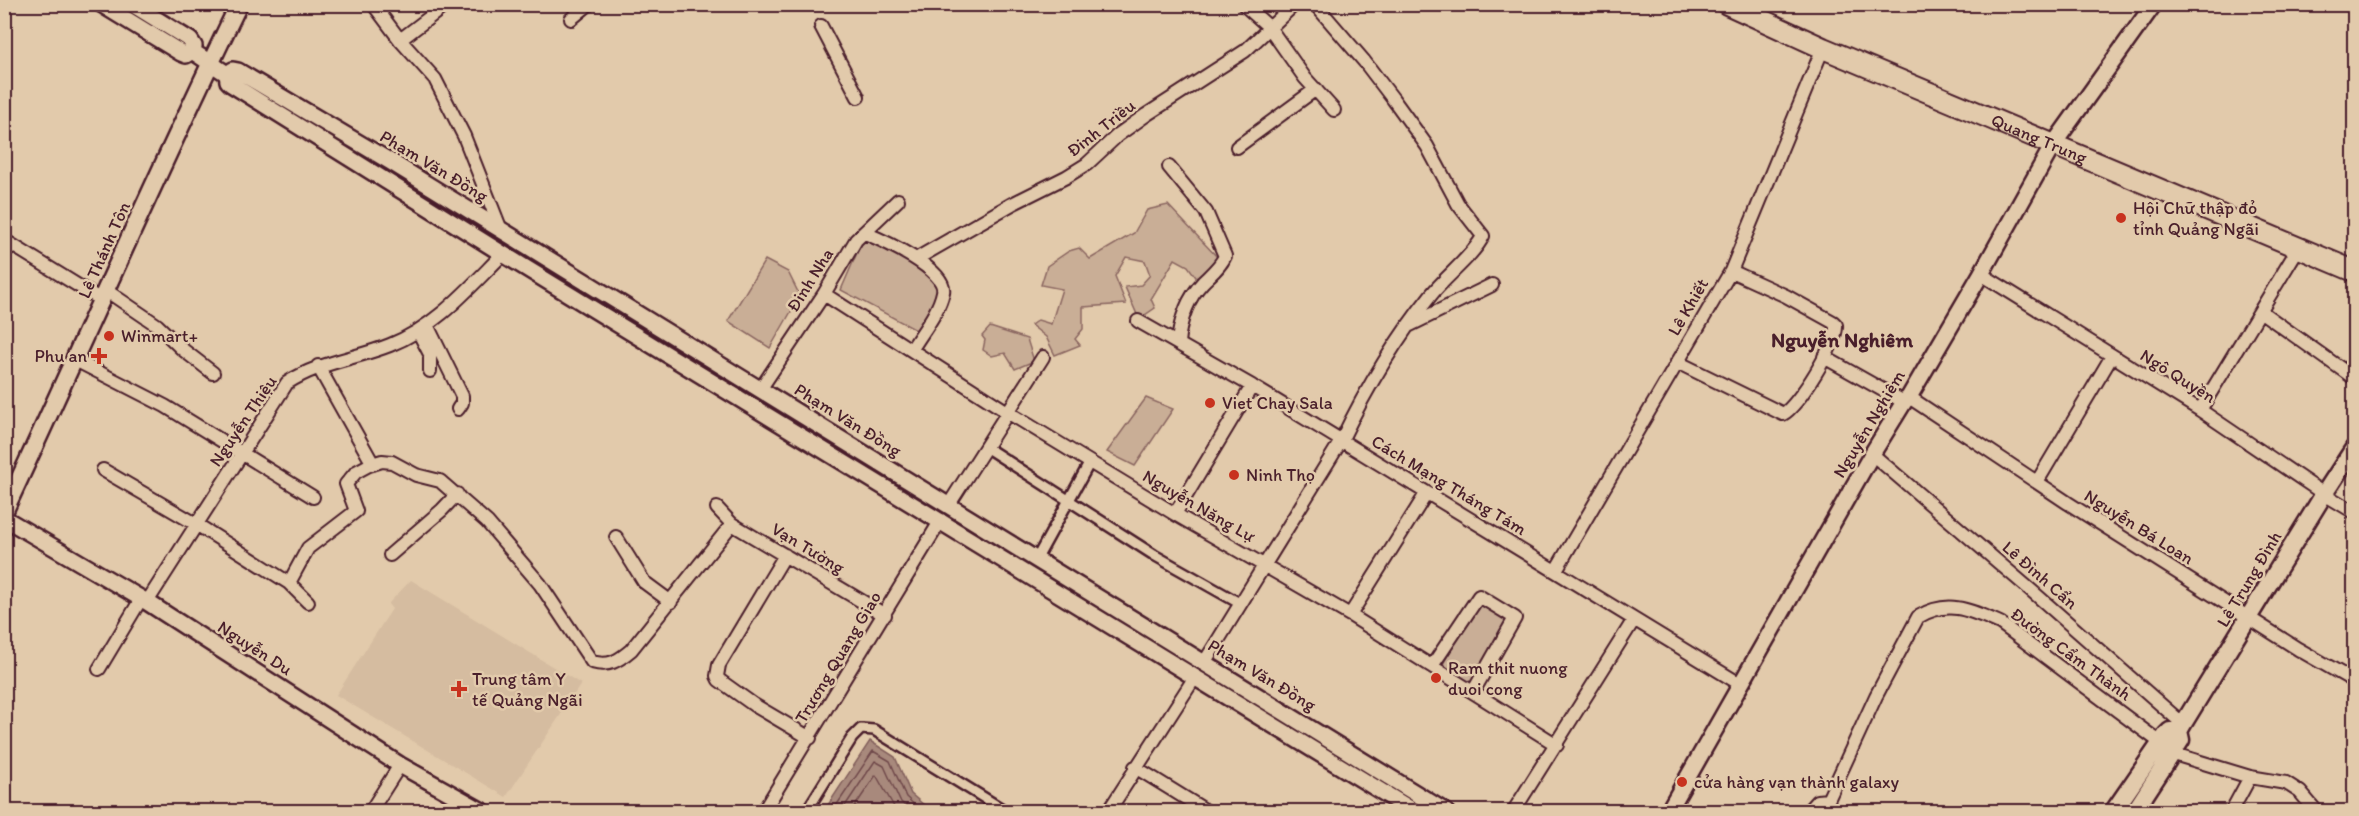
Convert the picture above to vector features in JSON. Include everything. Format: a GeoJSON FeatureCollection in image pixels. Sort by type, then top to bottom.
{"type":"FeatureCollection","features":[{"type":"Feature","properties":{"kind":"main road","name":"Lê Thánh Tôn"},"geometry":{"type":"LineString","coordinates":[[4,512],[239,4]]}},
{"type":"Feature","properties":{"kind":"main road","name":"Quang Trung"},"geometry":{"type":"LineString","coordinates":[[1726,4],[1823,48],[2355,271]]}},
{"type":"Feature","properties":{"kind":"main road","name":"Lê Trung Đình"},"geometry":{"type":"LineString","coordinates":[[2119,810],[2167,748],[2181,740],[2181,728],[2324,494],[2355,448]]}},
{"type":"Feature","properties":{"kind":"main road","name":"Lê Trung Đình"},"geometry":{"type":"LineString","coordinates":[[2134,812],[2167,748]]}},
{"type":"Feature","properties":{"kind":"street","name":"Phạm Văn Đồng"},"geometry":{"type":"LineString","coordinates":[[101,4],[181,53],[186,55],[192,51],[194,46],[190,40],[132,4]]}},
{"type":"Feature","properties":{"kind":"street"},"geometry":{"type":"LineString","coordinates":[[373,4],[400,40],[424,65],[448,104],[465,136],[501,230]]}},
{"type":"Feature","properties":{"kind":"street"},"geometry":{"type":"LineString","coordinates":[[400,40],[447,4]]}},
{"type":"Feature","properties":{"kind":"street"},"geometry":{"type":"LineString","coordinates":[[571,19],[589,4]]}},
{"type":"Feature","properties":{"kind":"street"},"geometry":{"type":"LineString","coordinates":[[1243,4],[1269,27],[1334,110]]}},
{"type":"Feature","properties":{"kind":"street","name":"Đinh Triều"},"geometry":{"type":"LineString","coordinates":[[916,259],[1087,164],[1118,135],[1146,114],[1245,51],[1295,4]]}},
{"type":"Feature","properties":{"kind":"street"},"geometry":{"type":"LineString","coordinates":[[1108,812],[1204,663],[1341,441],[1388,355],[1433,293],[1482,240],[1483,234],[1458,204],[1427,146],[1394,99],[1315,4]]}},
{"type":"Feature","properties":{"kind":"street","name":"Nguyễn Nghiêm"},"geometry":{"type":"LineString","coordinates":[[1668,812],[1872,454],[1981,274],[2053,145],[2154,4]]}},
{"type":"Feature","properties":{"kind":"street"},"geometry":{"type":"LineString","coordinates":[[820,26],[858,97]]}},
{"type":"Feature","properties":{"kind":"street","name":"Lê Khiết"},"geometry":{"type":"LineString","coordinates":[[1556,570],[1731,270],[1823,48]]}},
{"type":"Feature","properties":{"kind":"street","name":"Phạm Văn Đồng"},"geometry":{"type":"LineString","coordinates":[[192,51],[227,74],[231,84],[753,407],[945,513],[1036,560],[1446,812]]}},
{"type":"Feature","properties":{"kind":"street","name":"Phạm Văn Đồng"},"geometry":{"type":"LineString","coordinates":[[227,74],[233,70],[238,71],[761,388],[945,513],[1195,677],[1415,812]]}},
{"type":"Feature","properties":{"kind":"street"},"geometry":{"type":"LineString","coordinates":[[1237,147],[1316,89]]}},
{"type":"Feature","properties":{"kind":"street"},"geometry":{"type":"LineString","coordinates":[[381,177],[390,162]]}},
{"type":"Feature","properties":{"kind":"street"},"geometry":{"type":"LineString","coordinates":[[1169,167],[1206,212],[1225,256],[1200,285],[1184,312],[1180,322],[1178,343]]}},
{"type":"Feature","properties":{"kind":"street","name":"Đinh Nha"},"geometry":{"type":"LineString","coordinates":[[761,388],[824,294],[856,240],[898,200]]}},
{"type":"Feature","properties":{"kind":"street"},"geometry":{"type":"LineString","coordinates":[[865,233],[916,259],[942,280],[944,290],[912,349]]}},
{"type":"Feature","properties":{"kind":"street"},"geometry":{"type":"LineString","coordinates":[[4,240],[158,325],[182,349],[213,373]]}},
{"type":"Feature","properties":{"kind":"street"},"geometry":{"type":"LineString","coordinates":[[2200,410],[2298,247]]}},
{"type":"Feature","properties":{"kind":"street","name":"Nguyễn Thiệu"},"geometry":{"type":"LineString","coordinates":[[99,669],[287,383],[318,366],[389,346],[423,328],[462,295],[503,254]]}},
{"type":"Feature","properties":{"kind":"street"},"geometry":{"type":"LineString","coordinates":[[1677,362],[1783,414],[1795,404],[1824,357],[1836,332],[1836,325],[1833,322],[1786,296],[1731,270]]}},
{"type":"Feature","properties":{"kind":"street","name":"Ngô Quyền"},"geometry":{"type":"LineString","coordinates":[[1981,274],[2200,410],[2324,494],[2355,512]]}},
{"type":"Feature","properties":{"kind":"street"},"geometry":{"type":"LineString","coordinates":[[566,291],[576,276]]}},
{"type":"Feature","properties":{"kind":"street"},"geometry":{"type":"LineString","coordinates":[[1408,326],[1492,285]]}},
{"type":"Feature","properties":{"kind":"street","name":"Nguyễn Năng Lự"},"geometry":{"type":"LineString","coordinates":[[824,294],[1009,413],[1175,514],[1350,615],[1557,745]]}},
{"type":"Feature","properties":{"kind":"street"},"geometry":{"type":"LineString","coordinates":[[2260,311],[2355,378]]}},
{"type":"Feature","properties":{"kind":"street","name":"Cách Mạng Tháng Tám"},"geometry":{"type":"LineString","coordinates":[[1138,321],[1252,386],[1426,494],[1556,570],[1633,621],[1740,684]]}},
{"type":"Feature","properties":{"kind":"street"},"geometry":{"type":"LineString","coordinates":[[423,328],[430,354],[430,371]]}},
{"type":"Feature","properties":{"kind":"street"},"geometry":{"type":"LineString","coordinates":[[423,328],[462,396],[462,403],[458,409]]}},
{"type":"Feature","properties":{"kind":"street"},"geometry":{"type":"LineString","coordinates":[[2037,482],[2112,356]]}},
{"type":"Feature","properties":{"kind":"street","name":"Trương Quang Giao"},"geometry":{"type":"LineString","coordinates":[[763,812],[1043,357]]}},
{"type":"Feature","properties":{"kind":"street","name":"Nguyễn Bá Loan"},"geometry":{"type":"LineString","coordinates":[[1824,357],[1906,399],[2298,650],[2355,681]]}},
{"type":"Feature","properties":{"kind":"street"},"geometry":{"type":"LineString","coordinates":[[75,360],[165,406],[313,498]]}},
{"type":"Feature","properties":{"kind":"street"},"geometry":{"type":"LineString","coordinates":[[318,366],[373,464]]}},
{"type":"Feature","properties":{"kind":"street"},"geometry":{"type":"LineString","coordinates":[[1175,514],[1252,386]]}},
{"type":"Feature","properties":{"kind":"street"},"geometry":{"type":"LineString","coordinates":[[753,407],[761,388]]}},
{"type":"Feature","properties":{"kind":"street"},"geometry":{"type":"LineString","coordinates":[[987,448],[1154,555],[1241,604]]}},
{"type":"Feature","properties":{"kind":"street","name":"Lê Đình Cẩn"},"geometry":{"type":"LineString","coordinates":[[1872,454],[2033,592],[2181,728]]}},
{"type":"Feature","properties":{"kind":"street"},"geometry":{"type":"LineString","coordinates":[[289,583],[308,548],[356,511],[346,483],[356,472],[373,464],[382,461],[392,462],[416,475],[440,481],[487,522],[540,584],[592,662],[606,665],[620,659],[631,650],[732,524]]}},
{"type":"Feature","properties":{"kind":"street"},"geometry":{"type":"LineString","coordinates":[[1036,560],[1090,462]]}},
{"type":"Feature","properties":{"kind":"street"},"geometry":{"type":"LineString","coordinates":[[103,470],[196,524],[289,583],[308,602]]}},
{"type":"Feature","properties":{"kind":"street"},"geometry":{"type":"LineString","coordinates":[[390,555],[457,494]]}},
{"type":"Feature","properties":{"kind":"street"},"geometry":{"type":"LineString","coordinates":[[1350,615],[1426,494]]}},
{"type":"Feature","properties":{"kind":"street","name":"Vạn Tường"},"geometry":{"type":"LineString","coordinates":[[717,508],[732,524],[885,615]]}},
{"type":"Feature","properties":{"kind":"street","name":"Nguyễn Du"},"geometry":{"type":"LineString","coordinates":[[4,518],[144,600],[399,765],[484,812]]}},
{"type":"Feature","properties":{"kind":"street"},"geometry":{"type":"LineString","coordinates":[[616,537],[644,582],[671,602]]}},
{"type":"Feature","properties":{"kind":"street"},"geometry":{"type":"LineString","coordinates":[[785,555],[719,665],[717,676],[719,680],[754,705],[810,738]]}},
{"type":"Feature","properties":{"kind":"street"},"geometry":{"type":"LineString","coordinates":[[1432,666],[1479,596],[1515,618],[1473,692]]}},
{"type":"Feature","properties":{"kind":"street","name":"Đường Cẩm Thành"},"geometry":{"type":"LineString","coordinates":[[1828,806],[1876,696],[1918,618],[1931,610],[1947,607],[1973,611],[2000,623],[2167,748],[2250,777],[2286,783],[2318,812]]}},
{"type":"Feature","properties":{"kind":"street"},"geometry":{"type":"LineString","coordinates":[[1513,812],[1633,621]]}},
{"type":"Feature","properties":{"kind":"street"},"geometry":{"type":"LineString","coordinates":[[806,812],[852,738],[861,729],[874,730],[1007,812]]}},
{"type":"Feature","properties":{"kind":"street"},"geometry":{"type":"LineString","coordinates":[[370,812],[399,765]]}},
{"type":"Feature","properties":{"kind":"street"},"geometry":{"type":"LineString","coordinates":[[1135,767],[1208,812]]}},
{"type":"Feature","properties":{"kind":"street"},"geometry":{"type":"LineString","coordinates":[[2231,812],[2250,777]]}},
{"type":"Feature","properties":{"kind":"street"},"geometry":{"type":"LineString","coordinates":[[1386,793],[1394,778]]}},
{"type":"Feature","properties":{"kind":"street"},"geometry":{"type":"LineString","coordinates":[[1808,812],[1817,801],[1828,806]]}},
{"type":"Feature","properties":{"kind":"shaded area"},"geometry":{"type":"Polygon","coordinates":[[[1168,205],[1218,258],[1198,280],[1188,266],[1175,259],[1151,299],[1155,308],[1139,319],[1125,287],[1141,285],[1150,275],[1145,261],[1126,257],[1115,276],[1126,304],[1083,307],[1083,329],[1075,339],[1080,345],[1055,355],[1046,337],[1031,325],[1038,320],[1051,324],[1062,289],[1041,285],[1047,266],[1069,251],[1079,248],[1090,259],[1134,233],[1147,210],[1168,205]]]}},
{"type":"Feature","properties":{"kind":"shaded area"},"geometry":{"type":"Polygon","coordinates":[[[866,232],[946,281],[918,331],[841,290],[866,232]]]}},
{"type":"Feature","properties":{"kind":"shaded area"},"geometry":{"type":"Polygon","coordinates":[[[765,260],[788,272],[800,296],[770,348],[728,321],[765,260]]]}},
{"type":"Feature","properties":{"kind":"shaded area"},"geometry":{"type":"Polygon","coordinates":[[[990,327],[1027,339],[1034,361],[1015,369],[1005,353],[992,356],[983,350],[985,340],[982,336],[990,327]]]}},
{"type":"Feature","properties":{"kind":"shaded area"},"geometry":{"type":"Polygon","coordinates":[[[1146,398],[1173,409],[1135,466],[1107,452],[1146,398]]]}},
{"type":"Feature","properties":{"kind":"shaded area","name":"Trung tâm Y tế Quảng Ngãi"},"geometry":{"type":"Polygon","coordinates":[[[411,580],[581,684],[506,797],[336,695],[392,609],[388,604],[411,580]]]}},
{"type":"Feature","properties":{"kind":"shaded area"},"geometry":{"type":"Polygon","coordinates":[[[1480,598],[1519,622],[1479,688],[1442,666],[1480,598]]]}},
{"type":"Feature","properties":{"kind":"water"},"geometry":{"type":"Polygon","coordinates":[[[870,741],[895,757],[911,794],[931,811],[824,811],[870,741]]]}},
{"type":"Feature","properties":{"kind":"place","name":"Hội Chữ thập đỏ tỉnh Quảng Ngãi"},"geometry":{"type":"Point","coordinates":[2121,218]}},
{"type":"Feature","properties":{"kind":"place","name":"Winmart+"},"geometry":{"type":"Point","coordinates":[109,336]}},
{"type":"Feature","properties":{"kind":"place","name":"Phu an"},"geometry":{"type":"Point","coordinates":[99,356]}},
{"type":"Feature","properties":{"kind":"place","name":"Viet Chay Sala"},"geometry":{"type":"Point","coordinates":[1210,403]}},
{"type":"Feature","properties":{"kind":"place","name":"Ninh Thọ"},"geometry":{"type":"Point","coordinates":[1234,475]}},
{"type":"Feature","properties":{"kind":"place","name":"Ram thit nuong duoi cong"},"geometry":{"type":"Point","coordinates":[1436,678]}},
{"type":"Feature","properties":{"kind":"place","name":"Trung tâm Y tế Quảng Ngãi"},"geometry":{"type":"Point","coordinates":[459,689]}},
{"type":"Feature","properties":{"kind":"place","name":"cửa hàng vạn thành galaxy"},"geometry":{"type":"Point","coordinates":[1682,782]}},
{"type":"Feature","properties":{"kind":"district","name":"Nguyễn Nghiêm"},"geometry":{"type":"Point","coordinates":[1842,339]}}]}
